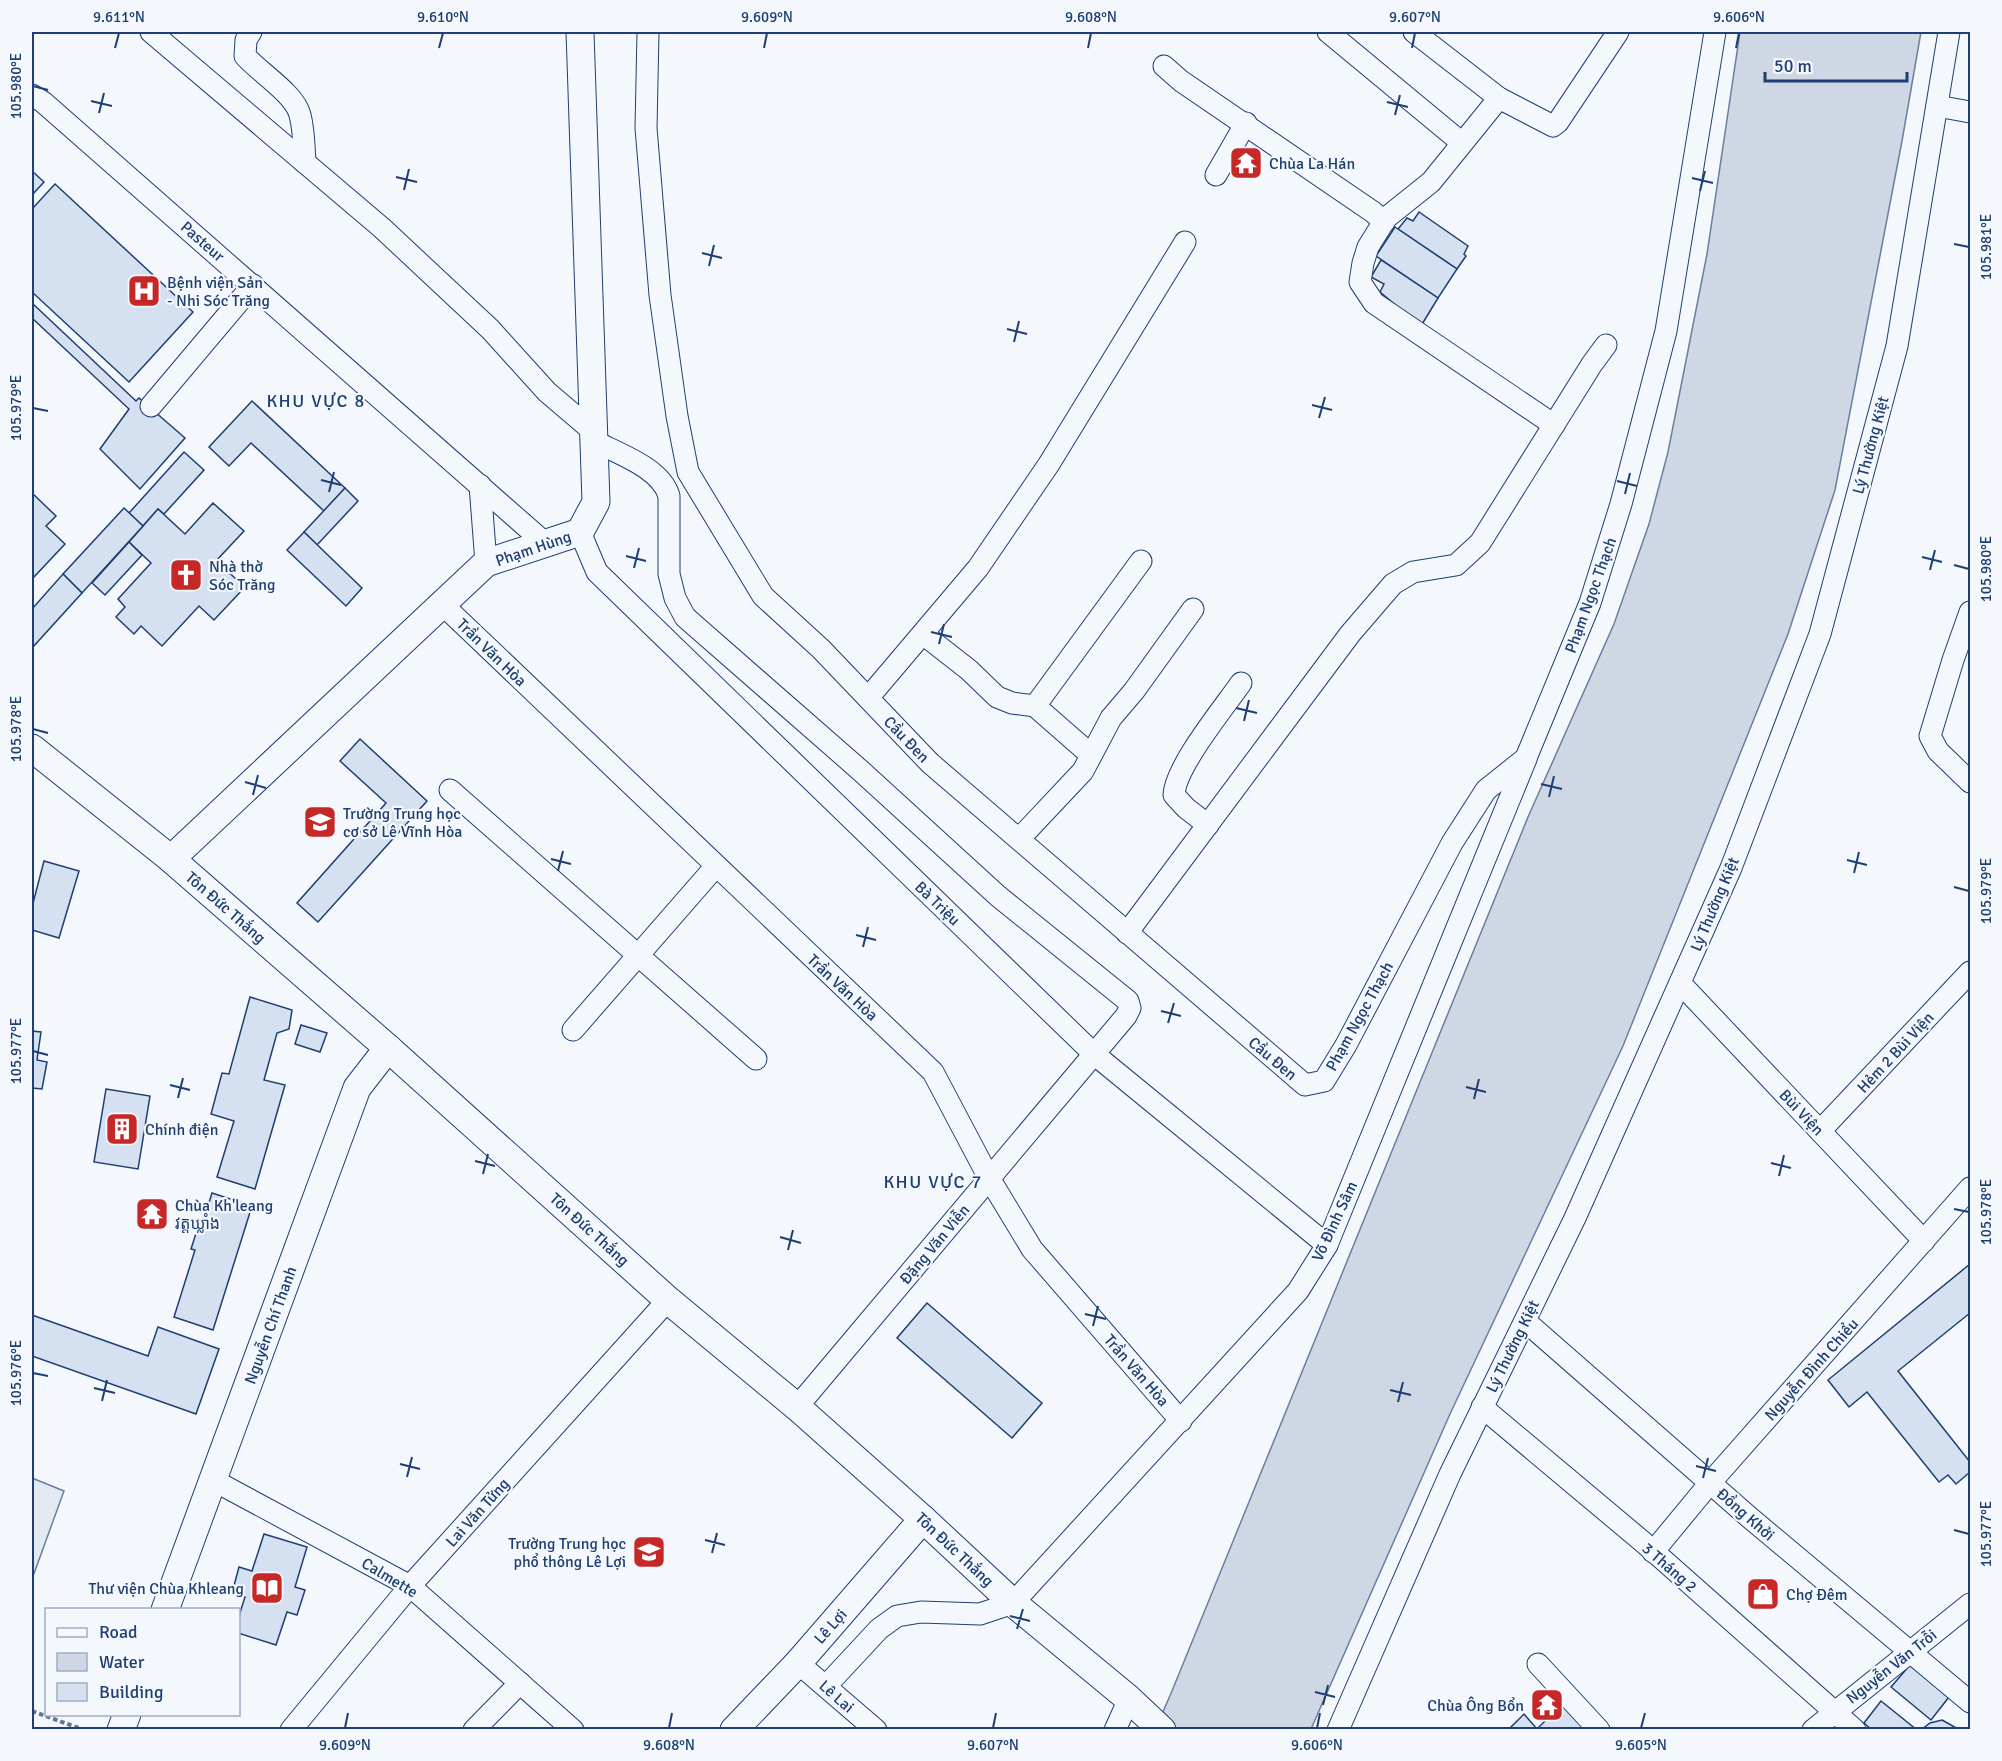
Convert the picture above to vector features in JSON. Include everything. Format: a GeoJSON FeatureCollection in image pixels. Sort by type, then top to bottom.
{"type":"FeatureCollection","features":[{"type":"Feature","properties":{"kind":"main road","name":"Phạm Hùng"},"geometry":{"type":"LineString","coordinates":[[171,860],[486,563],[580,532],[596,502],[580,32]]}},
{"type":"Feature","properties":{"kind":"main road","name":"Tôn Đức Thắng"},"geometry":{"type":"LineString","coordinates":[[32,748],[171,860],[388,1048],[668,1300],[797,1407],[1013,1603],[1145,1714]]}},
{"type":"Feature","properties":{"kind":"main road","name":"Nguyễn Chí Thanh"},"geometry":{"type":"LineString","coordinates":[[166,1608],[357,1088],[388,1048]]}},
{"type":"Feature","properties":{"kind":"main road","name":"Lê Lợi"},"geometry":{"type":"LineString","coordinates":[[734,1730],[798,1663],[923,1519]]}},
{"type":"Feature","properties":{"kind":"street"},"geometry":{"type":"LineString","coordinates":[[151,32],[382,228],[490,329],[547,392],[594,436]]}},
{"type":"Feature","properties":{"kind":"street"},"geometry":{"type":"LineString","coordinates":[[251,32],[246,40],[245,56],[256,69],[286,92],[300,113],[305,163]]}},
{"type":"Feature","properties":{"kind":"street","name":"Cầu Đen"},"geometry":{"type":"LineString","coordinates":[[648,32],[646,128],[660,294],[677,416],[688,472],[763,596],[821,649],[930,763],[1305,1085]]}},
{"type":"Feature","properties":{"kind":"street"},"geometry":{"type":"LineString","coordinates":[[1328,32],[1462,143]]}},
{"type":"Feature","properties":{"kind":"street"},"geometry":{"type":"LineString","coordinates":[[1414,32],[1499,98],[1552,126],[1558,122],[1617,32]]}},
{"type":"Feature","properties":{"kind":"street","name":"Phạm Ngọc Thạch"},"geometry":{"type":"LineString","coordinates":[[1305,1085],[1324,1081],[1351,1035],[1452,843],[1486,790],[1526,758],[1590,603],[1621,504],[1666,331],[1715,32]]}},
{"type":"Feature","properties":{"kind":"street","name":"Lý Thường Kiệt"},"geometry":{"type":"LineString","coordinates":[[1338,1730],[1450,1473],[1575,1218],[1731,868],[1820,634],[1897,346],[1949,32]]}},
{"type":"Feature","properties":{"kind":"street"},"geometry":{"type":"LineString","coordinates":[[1164,66],[1181,81],[1246,123],[1384,222]]}},
{"type":"Feature","properties":{"kind":"street","name":"Pasteur"},"geometry":{"type":"LineString","coordinates":[[32,95],[43,102],[253,285],[546,544]]}},
{"type":"Feature","properties":{"kind":"street"},"geometry":{"type":"LineString","coordinates":[[1499,98],[1431,182],[1384,222],[1368,247],[1360,282],[1374,303],[1554,426]]}},
{"type":"Feature","properties":{"kind":"street"},"geometry":{"type":"LineString","coordinates":[[1937,106],[1971,112]]}},
{"type":"Feature","properties":{"kind":"street"},"geometry":{"type":"LineString","coordinates":[[1216,175],[1246,123]]}},
{"type":"Feature","properties":{"kind":"street"},"geometry":{"type":"LineString","coordinates":[[868,698],[978,568],[1049,464],[1185,242]]}},
{"type":"Feature","properties":{"kind":"street"},"geometry":{"type":"LineString","coordinates":[[151,406],[253,285]]}},
{"type":"Feature","properties":{"kind":"street"},"geometry":{"type":"LineString","coordinates":[[1127,933],[1350,634],[1393,584],[1413,572],[1456,565],[1480,543],[1606,345]]}},
{"type":"Feature","properties":{"kind":"street","name":"Đặng Văn Viễn"},"geometry":{"type":"LineString","coordinates":[[594,436],[654,473],[666,485],[669,496],[669,574],[675,597],[685,617],[861,771],[998,896],[1128,1001],[1130,1008],[1126,1016],[797,1407]]}},
{"type":"Feature","properties":{"kind":"street"},"geometry":{"type":"LineString","coordinates":[[480,485],[486,563]]}},
{"type":"Feature","properties":{"kind":"street","name":"Bà Triệu"},"geometry":{"type":"LineString","coordinates":[[580,532],[597,572],[1094,1054],[1327,1245]]}},
{"type":"Feature","properties":{"kind":"street"},"geometry":{"type":"LineString","coordinates":[[1035,706],[1141,561]]}},
{"type":"Feature","properties":{"kind":"street","name":"Trần Văn Hòa"},"geometry":{"type":"LineString","coordinates":[[443,605],[933,1072],[989,1178],[1032,1249],[1181,1421]]}},
{"type":"Feature","properties":{"kind":"street"},"geometry":{"type":"LineString","coordinates":[[1018,839],[1083,771],[1111,718],[1134,691],[1193,609]]}},
{"type":"Feature","properties":{"kind":"street"},"geometry":{"type":"LineString","coordinates":[[1971,612],[1953,660],[1930,736],[1938,751],[1971,782]]}},
{"type":"Feature","properties":{"kind":"street"},"geometry":{"type":"LineString","coordinates":[[923,634],[969,670],[997,697],[1012,703],[1035,706],[1091,755]]}},
{"type":"Feature","properties":{"kind":"street"},"geometry":{"type":"LineString","coordinates":[[1208,825],[1186,808],[1174,795],[1174,789],[1180,771],[1241,683]]}},
{"type":"Feature","properties":{"kind":"street","name":"Võ Đình Sâm"},"geometry":{"type":"LineString","coordinates":[[1013,1603],[1298,1291],[1327,1245],[1526,758]]}},
{"type":"Feature","properties":{"kind":"street"},"geometry":{"type":"LineString","coordinates":[[450,790],[756,1059]]}},
{"type":"Feature","properties":{"kind":"street"},"geometry":{"type":"LineString","coordinates":[[573,1030],[716,866]]}},
{"type":"Feature","properties":{"kind":"street","name":"Hẻm 2 Bùi Viện"},"geometry":{"type":"LineString","coordinates":[[1820,1131],[1971,972]]}},
{"type":"Feature","properties":{"kind":"street","name":"Bùi Viện"},"geometry":{"type":"LineString","coordinates":[[1680,983],[1924,1241]]}},
{"type":"Feature","properties":{"kind":"street","name":"Nguyễn Đình Chiểu"},"geometry":{"type":"LineString","coordinates":[[1653,1552],[1710,1483],[1971,1188]]}},
{"type":"Feature","properties":{"kind":"street","name":"Lai Văn Tửng"},"geometry":{"type":"LineString","coordinates":[[291,1730],[410,1586],[668,1300]]}},
{"type":"Feature","properties":{"kind":"street","name":"Đồng Khởi"},"geometry":{"type":"LineString","coordinates":[[1525,1321],[1710,1483],[1971,1702]]}},
{"type":"Feature","properties":{"kind":"street","name":"3 Tháng 2"},"geometry":{"type":"LineString","coordinates":[[1482,1407],[1653,1552],[1855,1730]]}},
{"type":"Feature","properties":{"kind":"street","name":"Calmette"},"geometry":{"type":"LineString","coordinates":[[213,1480],[410,1586],[573,1730]]}},
{"type":"Feature","properties":{"kind":"street"},"geometry":{"type":"LineString","coordinates":[[826,1686],[879,1629],[897,1616],[921,1612],[980,1614],[1013,1603]]}},
{"type":"Feature","properties":{"kind":"street","name":"Nguyễn Văn Trỗi"},"geometry":{"type":"LineString","coordinates":[[1813,1730],[1970,1604]]}},
{"type":"Feature","properties":{"kind":"street","name":"Lê Lai"},"geometry":{"type":"LineString","coordinates":[[798,1663],[876,1730]]}},
{"type":"Feature","properties":{"kind":"street"},"geometry":{"type":"LineString","coordinates":[[1538,1664],[1599,1730]]}},
{"type":"Feature","properties":{"kind":"street"},"geometry":{"type":"LineString","coordinates":[[474,1730],[520,1683]]}},
{"type":"Feature","properties":{"kind":"street"},"geometry":{"type":"LineString","coordinates":[[1115,1730],[1145,1714]]}},
{"type":"Feature","properties":{"kind":"path"},"geometry":{"type":"LineString","coordinates":[[46,1716],[84,1730]]}},
{"type":"Feature","properties":{"kind":"shaded area"},"geometry":{"type":"Polygon","coordinates":[[[32,1478],[64,1491],[32,1579],[32,1478]]]}},
{"type":"Feature","properties":{"kind":"water"},"geometry":{"type":"Polygon","coordinates":[[[1740,32],[1921,32],[1835,490],[1788,634],[1623,1046],[1450,1414],[1311,1729],[1155,1730],[1528,817],[1614,624],[1649,524],[1668,452],[1707,254],[1740,32]]]}},
{"type":"Feature","properties":{"kind":"building"},"geometry":{"type":"Polygon","coordinates":[[[32,171],[44,182],[32,195],[32,171]]]}},
{"type":"Feature","properties":{"kind":"building"},"geometry":{"type":"Polygon","coordinates":[[[55,184],[193,312],[129,382],[32,292],[32,209],[55,184]]]}},
{"type":"Feature","properties":{"kind":"building"},"geometry":{"type":"Polygon","coordinates":[[[1419,212],[1468,246],[1464,254],[1466,256],[1457,269],[1398,229],[1407,218],[1413,221],[1419,212]]]}},
{"type":"Feature","properties":{"kind":"building"},"geometry":{"type":"Polygon","coordinates":[[[1395,227],[1457,269],[1438,298],[1376,256],[1395,227]]]}},
{"type":"Feature","properties":{"kind":"building"},"geometry":{"type":"Polygon","coordinates":[[[1381,260],[1438,298],[1421,326],[1380,292],[1384,284],[1371,277],[1381,260]]]}},
{"type":"Feature","properties":{"kind":"building"},"geometry":{"type":"Polygon","coordinates":[[[32,303],[136,401],[139,398],[185,438],[140,489],[100,449],[129,409],[32,318],[32,303]]]}},
{"type":"Feature","properties":{"kind":"building"},"geometry":{"type":"Polygon","coordinates":[[[252,401],[345,488],[324,511],[251,443],[229,466],[209,447],[252,401]]]}},
{"type":"Feature","properties":{"kind":"building"},"geometry":{"type":"Polygon","coordinates":[[[184,452],[204,470],[164,514],[158,509],[143,526],[129,513],[184,452]]]}},
{"type":"Feature","properties":{"kind":"building"},"geometry":{"type":"Polygon","coordinates":[[[345,488],[358,501],[317,545],[304,532],[345,488]]]}},
{"type":"Feature","properties":{"kind":"building"},"geometry":{"type":"Polygon","coordinates":[[[32,493],[56,516],[46,526],[65,544],[32,579],[32,493]]]}},
{"type":"Feature","properties":{"kind":"building","name":"Nhà thờ Sóc Trăng"},"geometry":{"type":"Polygon","coordinates":[[[213,503],[244,531],[216,561],[245,587],[214,620],[199,606],[162,646],[141,626],[134,634],[116,617],[125,607],[118,599],[151,563],[129,542],[158,509],[185,534],[213,503]]]}},
{"type":"Feature","properties":{"kind":"building"},"geometry":{"type":"Polygon","coordinates":[[[124,508],[143,526],[82,593],[63,574],[124,508]]]}},
{"type":"Feature","properties":{"kind":"building"},"geometry":{"type":"Polygon","coordinates":[[[304,532],[362,588],[346,606],[287,550],[304,532]]]}},
{"type":"Feature","properties":{"kind":"building"},"geometry":{"type":"Polygon","coordinates":[[[129,542],[142,555],[105,595],[92,583],[129,542]]]}},
{"type":"Feature","properties":{"kind":"building"},"geometry":{"type":"Polygon","coordinates":[[[63,574],[82,593],[32,648],[32,609],[63,574]]]}},
{"type":"Feature","properties":{"kind":"building"},"geometry":{"type":"Polygon","coordinates":[[[360,739],[427,801],[318,922],[297,903],[386,803],[340,761],[360,739]]]}},
{"type":"Feature","properties":{"kind":"building"},"geometry":{"type":"Polygon","coordinates":[[[44,861],[79,871],[59,938],[32,930],[32,907],[44,861]]]}},
{"type":"Feature","properties":{"kind":"building"},"geometry":{"type":"Polygon","coordinates":[[[250,997],[292,1010],[289,1029],[277,1033],[264,1080],[285,1085],[255,1189],[217,1177],[234,1121],[211,1114],[222,1073],[229,1074],[250,997]]]}},
{"type":"Feature","properties":{"kind":"building"},"geometry":{"type":"Polygon","coordinates":[[[301,1025],[327,1033],[320,1052],[295,1044],[301,1025]]]}},
{"type":"Feature","properties":{"kind":"building"},"geometry":{"type":"Polygon","coordinates":[[[32,1031],[41,1032],[37,1060],[47,1062],[42,1089],[32,1088],[32,1031]]]}},
{"type":"Feature","properties":{"kind":"building","name":"Chính điện"},"geometry":{"type":"Polygon","coordinates":[[[106,1089],[150,1096],[138,1169],[94,1162],[106,1089]]]}},
{"type":"Feature","properties":{"kind":"building"},"geometry":{"type":"Polygon","coordinates":[[[212,1193],[252,1206],[213,1330],[174,1317],[195,1250],[191,1249],[212,1193]]]}},
{"type":"Feature","properties":{"kind":"building"},"geometry":{"type":"Polygon","coordinates":[[[1970,1264],[1970,1313],[1898,1371],[1970,1462],[1970,1472],[1956,1484],[1948,1475],[1939,1482],[1867,1392],[1849,1407],[1828,1380],[1970,1264]]]}},
{"type":"Feature","properties":{"kind":"building"},"geometry":{"type":"Polygon","coordinates":[[[927,1303],[1042,1403],[1012,1438],[897,1338],[927,1303]]]}},
{"type":"Feature","properties":{"kind":"building"},"geometry":{"type":"Polygon","coordinates":[[[32,1315],[148,1356],[158,1327],[219,1349],[196,1414],[32,1356],[32,1315]]]}},
{"type":"Feature","properties":{"kind":"building","name":"Thư viện Chùa Khleang"},"geometry":{"type":"Polygon","coordinates":[[[264,1534],[307,1547],[295,1587],[305,1590],[297,1615],[287,1612],[276,1645],[240,1634],[240,1613],[245,1597],[232,1593],[239,1567],[252,1571],[264,1534]]]}},
{"type":"Feature","properties":{"kind":"building"},"geometry":{"type":"Polygon","coordinates":[[[1910,1665],[1949,1697],[1931,1720],[1891,1687],[1910,1665]]]}},
{"type":"Feature","properties":{"kind":"building"},"geometry":{"type":"Polygon","coordinates":[[[1552,1689],[1589,1730],[1508,1730],[1524,1714],[1537,1729],[1546,1720],[1534,1706],[1552,1689]]]}},
{"type":"Feature","properties":{"kind":"building"},"geometry":{"type":"Polygon","coordinates":[[[1881,1701],[1917,1730],[1872,1730],[1864,1723],[1881,1701]]]}},
{"type":"Feature","properties":{"kind":"building"},"geometry":{"type":"Polygon","coordinates":[[[1942,1720],[1960,1730],[1921,1730],[1930,1723],[1942,1720]]]}},
{"type":"Feature","properties":{"kind":"place","name":"Chùa La Hán"},"geometry":{"type":"Point","coordinates":[1246,163]}},
{"type":"Feature","properties":{"kind":"place","name":"Bệnh viện Sản - Nhi Sóc Trăng"},"geometry":{"type":"Point","coordinates":[144,291]}},
{"type":"Feature","properties":{"kind":"place","name":"Nhà thờ Sóc Trăng"},"geometry":{"type":"Point","coordinates":[186,575]}},
{"type":"Feature","properties":{"kind":"place","name":"Trường Trung học cơ sở Lê Vĩnh Hòa"},"geometry":{"type":"Point","coordinates":[320,822]}},
{"type":"Feature","properties":{"kind":"place","name":"Chính điện"},"geometry":{"type":"Point","coordinates":[122,1129]}},
{"type":"Feature","properties":{"kind":"place","name":"Chùa Kh'leang វត្តឃ្លាំង"},"geometry":{"type":"Point","coordinates":[152,1214]}},
{"type":"Feature","properties":{"kind":"place","name":"Trường Trung học phổ thông Lê Lợi"},"geometry":{"type":"Point","coordinates":[649,1552]}},
{"type":"Feature","properties":{"kind":"place","name":"Thư viện Chùa Khleang"},"geometry":{"type":"Point","coordinates":[267,1588]}},
{"type":"Feature","properties":{"kind":"place","name":"Chợ Đêm"},"geometry":{"type":"Point","coordinates":[1763,1594]}},
{"type":"Feature","properties":{"kind":"place","name":"Chùa Ông Bổn"},"geometry":{"type":"Point","coordinates":[1547,1705]}},
{"type":"Feature","properties":{"kind":"district","name":"KHU VỰC 8"},"geometry":{"type":"Point","coordinates":[316,401]}},
{"type":"Feature","properties":{"kind":"district","name":"KHU VỰC 7"},"geometry":{"type":"Point","coordinates":[933,1182]}}]}
